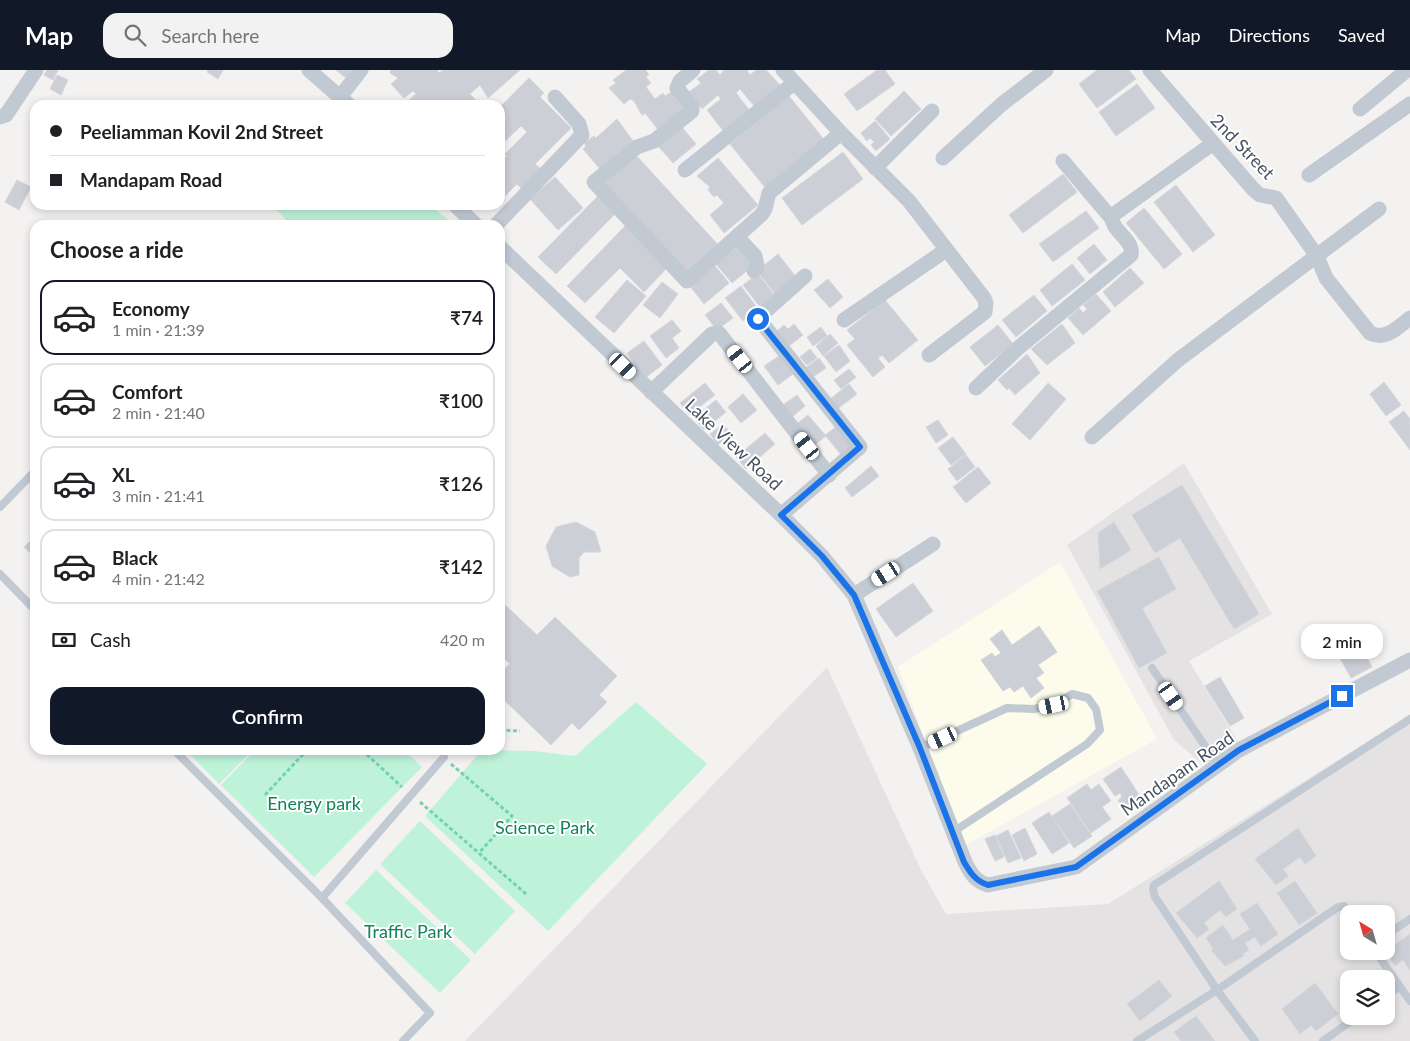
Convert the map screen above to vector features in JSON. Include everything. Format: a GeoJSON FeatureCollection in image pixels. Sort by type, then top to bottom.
{"type":"FeatureCollection","features":[{"type":"Feature","properties":{"kind":"street"},"geometry":{"type":"LineString","coordinates":[[0,117],[6,116],[36,70]]}},
{"type":"Feature","properties":{"kind":"street"},"geometry":{"type":"LineString","coordinates":[[309,70],[343,100]]}},
{"type":"Feature","properties":{"kind":"street"},"geometry":{"type":"LineString","coordinates":[[345,100],[361,70]]}},
{"type":"Feature","properties":{"kind":"street"},"geometry":{"type":"LineString","coordinates":[[693,70],[680,81],[677,88],[692,107],[692,111],[654,140],[638,146],[596,178],[595,184],[687,281],[737,237],[765,209],[769,193],[841,133]]}},
{"type":"Feature","properties":{"kind":"street"},"geometry":{"type":"LineString","coordinates":[[943,158],[1002,104],[1046,70]]}},
{"type":"Feature","properties":{"kind":"street","name":"2nd Street"},"geometry":{"type":"LineString","coordinates":[[1150,70],[1212,144],[1253,189],[1260,195],[1276,198],[1318,256],[1326,278],[1370,333],[1381,336],[1393,331],[1410,318]]}},
{"type":"Feature","properties":{"kind":"street"},"geometry":{"type":"LineString","coordinates":[[1360,108],[1407,70]]}},
{"type":"Feature","properties":{"kind":"street"},"geometry":{"type":"LineString","coordinates":[[685,170],[791,75],[841,133],[910,201],[984,298],[986,308],[980,317],[929,355]]}},
{"type":"Feature","properties":{"kind":"street"},"geometry":{"type":"LineString","coordinates":[[501,220],[582,135],[579,124],[555,98]]}},
{"type":"Feature","properties":{"kind":"street"},"geometry":{"type":"LineString","coordinates":[[1309,175],[1410,104]]}},
{"type":"Feature","properties":{"kind":"street"},"geometry":{"type":"LineString","coordinates":[[875,168],[932,111]]}},
{"type":"Feature","properties":{"kind":"street"},"geometry":{"type":"LineString","coordinates":[[1112,219],[1117,212],[1212,144]]}},
{"type":"Feature","properties":{"kind":"street"},"geometry":{"type":"LineString","coordinates":[[976,388],[1017,349],[1131,255],[1130,245],[1112,219],[1063,161]]}},
{"type":"Feature","properties":{"kind":"street"},"geometry":{"type":"LineString","coordinates":[[1092,437],[1178,360],[1379,209]]}},
{"type":"Feature","properties":{"kind":"street"},"geometry":{"type":"LineString","coordinates":[[460,210],[471,220]]}},
{"type":"Feature","properties":{"kind":"street"},"geometry":{"type":"LineString","coordinates":[[737,237],[755,256],[757,266],[754,271]]}},
{"type":"Feature","properties":{"kind":"street"},"geometry":{"type":"LineString","coordinates":[[844,320],[946,250]]}},
{"type":"Feature","properties":{"kind":"street","name":"Lake View Road"},"geometry":{"type":"LineString","coordinates":[[505,252],[781,515],[822,556],[854,595],[920,748],[952,832],[972,875],[980,882],[988,885]]}},
{"type":"Feature","properties":{"kind":"street"},"geometry":{"type":"LineString","coordinates":[[781,515],[858,450],[859,444],[758,318],[805,276]]}},
{"type":"Feature","properties":{"kind":"street"},"geometry":{"type":"LineString","coordinates":[[651,392],[712,334],[719,333],[829,475]]}},
{"type":"Feature","properties":{"kind":"street"},"geometry":{"type":"LineString","coordinates":[[854,595],[933,544]]}},
{"type":"Feature","properties":{"kind":"street","name":"Mandapam Road"},"geometry":{"type":"LineString","coordinates":[[988,885],[1076,867],[1239,750],[1410,660]]}},
{"type":"Feature","properties":{"kind":"lane"},"geometry":{"type":"LineString","coordinates":[[0,507],[30,476]]}},
{"type":"Feature","properties":{"kind":"lane"},"geometry":{"type":"LineString","coordinates":[[0,574],[30,605]]}},
{"type":"Feature","properties":{"kind":"lane"},"geometry":{"type":"LineString","coordinates":[[1152,668],[1218,765]]}},
{"type":"Feature","properties":{"kind":"lane"},"geometry":{"type":"LineString","coordinates":[[920,748],[1007,708],[1034,709],[1054,705],[1072,694],[1088,698],[1096,709],[1100,730],[1087,744],[952,832]]}},
{"type":"Feature","properties":{"kind":"lane"},"geometry":{"type":"LineString","coordinates":[[1255,1041],[1217,990],[1155,897],[1154,885],[1410,719]]}},
{"type":"Feature","properties":{"kind":"lane"},"geometry":{"type":"LineString","coordinates":[[179,755],[322,898],[430,1013],[403,1041]]}},
{"type":"Feature","properties":{"kind":"lane"},"geometry":{"type":"LineString","coordinates":[[322,898],[444,757]]}},
{"type":"Feature","properties":{"kind":"lane"},"geometry":{"type":"LineString","coordinates":[[1137,1041],[1217,990],[1340,905]]}},
{"type":"Feature","properties":{"kind":"lane"},"geometry":{"type":"LineString","coordinates":[[1395,928],[1410,919]]}},
{"type":"Feature","properties":{"kind":"lane"},"geometry":{"type":"LineString","coordinates":[[1380,960],[1410,1002]]}},
{"type":"Feature","properties":{"kind":"lane"},"geometry":{"type":"LineString","coordinates":[[1395,990],[1399,987]]}},
{"type":"Feature","properties":{"kind":"lane"},"geometry":{"type":"LineString","coordinates":[[1323,1041],[1345,1025]]}},
{"type":"Feature","properties":{"kind":"path"},"geometry":{"type":"LineString","coordinates":[[505,730],[520,731]]}},
{"type":"Feature","properties":{"kind":"path"},"geometry":{"type":"LineString","coordinates":[[265,795],[302,755]]}},
{"type":"Feature","properties":{"kind":"path"},"geometry":{"type":"LineString","coordinates":[[367,755],[526,894]]}},
{"type":"Feature","properties":{"kind":"path"},"geometry":{"type":"LineString","coordinates":[[444,757],[512,816],[479,853]]}},
{"type":"Feature","properties":{"kind":"shaded area"},"geometry":{"type":"Polygon","coordinates":[[[1184,463],[1272,614],[1189,661],[1240,745],[1206,767],[1174,740],[1067,545],[1184,463]]]}},
{"type":"Feature","properties":{"kind":"shaded area"},"geometry":{"type":"Polygon","coordinates":[[[1060,562],[1157,739],[964,846],[898,667],[1060,562]]]}},
{"type":"Feature","properties":{"kind":"shaded area"},"geometry":{"type":"Polygon","coordinates":[[[827,667],[920,868],[946,914],[1108,904],[1410,715],[1410,1041],[465,1041],[827,667]]]}},
{"type":"Feature","properties":{"kind":"green space"},"geometry":{"type":"Polygon","coordinates":[[[277,210],[436,210],[448,220],[286,220],[277,210]]]}},
{"type":"Feature","properties":{"kind":"green space","name":"Science Park"},"geometry":{"type":"Polygon","coordinates":[[[636,702],[707,764],[548,931],[425,816],[478,755],[505,755],[505,750],[534,751],[575,756],[636,702]]]}},
{"type":"Feature","properties":{"kind":"green space"},"geometry":{"type":"Polygon","coordinates":[[[191,755],[248,755],[219,784],[191,755]]]}},
{"type":"Feature","properties":{"kind":"green space","name":"Energy park"},"geometry":{"type":"Polygon","coordinates":[[[250,755],[409,755],[422,767],[314,877],[221,785],[250,755]]]}},
{"type":"Feature","properties":{"kind":"green space"},"geometry":{"type":"Polygon","coordinates":[[[420,821],[515,911],[475,954],[380,864],[420,821]]]}},
{"type":"Feature","properties":{"kind":"green space","name":"Traffic Park"},"geometry":{"type":"Polygon","coordinates":[[[376,870],[471,960],[440,993],[345,903],[376,870]]]}},
{"type":"Feature","properties":{"kind":"building"},"geometry":{"type":"Polygon","coordinates":[[[47,70],[58,70],[53,80],[44,75],[47,70]]]}},
{"type":"Feature","properties":{"kind":"building"},"geometry":{"type":"Polygon","coordinates":[[[208,70],[223,70],[218,79],[207,72],[208,70]]]}},
{"type":"Feature","properties":{"kind":"building"},"geometry":{"type":"Polygon","coordinates":[[[336,70],[352,70],[346,78],[336,70]]]}},
{"type":"Feature","properties":{"kind":"building"},"geometry":{"type":"Polygon","coordinates":[[[391,70],[437,70],[439,73],[443,70],[520,70],[488,98],[480,85],[470,94],[475,100],[409,100],[416,94],[413,91],[404,98],[391,84],[398,78],[390,73],[391,70]]]}},
{"type":"Feature","properties":{"kind":"building"},"geometry":{"type":"Polygon","coordinates":[[[626,70],[645,70],[649,74],[646,77],[651,83],[646,87],[655,99],[663,93],[665,96],[673,91],[676,95],[674,96],[685,111],[659,131],[645,113],[642,115],[634,101],[630,99],[624,104],[609,88],[616,83],[613,80],[626,70]]]}},
{"type":"Feature","properties":{"kind":"building"},"geometry":{"type":"Polygon","coordinates":[[[709,70],[716,70],[720,75],[724,70],[749,70],[747,71],[750,75],[756,70],[766,70],[781,86],[755,107],[740,89],[736,93],[750,111],[724,132],[707,110],[721,99],[718,95],[702,109],[689,92],[701,83],[697,79],[709,70]]]}},
{"type":"Feature","properties":{"kind":"building"},"geometry":{"type":"Polygon","coordinates":[[[877,70],[885,70],[895,84],[857,111],[844,94],[877,70]]]}},
{"type":"Feature","properties":{"kind":"building"},"geometry":{"type":"Polygon","coordinates":[[[1097,70],[1129,70],[1136,79],[1097,108],[1079,84],[1097,70]]]}},
{"type":"Feature","properties":{"kind":"building"},"geometry":{"type":"Polygon","coordinates":[[[57,75],[68,80],[61,95],[50,89],[57,75]]]}},
{"type":"Feature","properties":{"kind":"building"},"geometry":{"type":"Polygon","coordinates":[[[529,78],[544,93],[540,97],[571,128],[535,164],[541,169],[521,188],[517,184],[505,196],[505,158],[507,156],[505,154],[527,132],[521,126],[505,141],[505,102],[529,78]]]}},
{"type":"Feature","properties":{"kind":"building"},"geometry":{"type":"Polygon","coordinates":[[[1137,84],[1155,108],[1116,136],[1099,112],[1137,84]]]}},
{"type":"Feature","properties":{"kind":"building"},"geometry":{"type":"Polygon","coordinates":[[[904,91],[921,109],[891,136],[875,119],[904,91]]]}},
{"type":"Feature","properties":{"kind":"building"},"geometry":{"type":"Polygon","coordinates":[[[789,96],[826,142],[767,190],[730,144],[789,96]]]}},
{"type":"Feature","properties":{"kind":"building"},"geometry":{"type":"Polygon","coordinates":[[[617,119],[633,141],[623,153],[621,150],[600,169],[583,149],[586,146],[584,143],[594,136],[596,138],[617,119]]]}},
{"type":"Feature","properties":{"kind":"building"},"geometry":{"type":"Polygon","coordinates":[[[875,121],[890,139],[876,151],[871,145],[874,142],[870,138],[867,141],[861,133],[875,121]]]}},
{"type":"Feature","properties":{"kind":"building"},"geometry":{"type":"Polygon","coordinates":[[[681,126],[696,144],[673,163],[658,146],[681,126]]]}},
{"type":"Feature","properties":{"kind":"building"},"geometry":{"type":"Polygon","coordinates":[[[843,152],[863,179],[802,225],[782,198],[843,152]]]}},
{"type":"Feature","properties":{"kind":"building"},"geometry":{"type":"Polygon","coordinates":[[[634,153],[720,247],[689,276],[602,182],[634,153]]]}},
{"type":"Feature","properties":{"kind":"building"},"geometry":{"type":"Polygon","coordinates":[[[718,158],[758,205],[724,233],[710,215],[724,203],[717,195],[714,197],[708,190],[710,187],[697,176],[718,158]]]}},
{"type":"Feature","properties":{"kind":"building"},"geometry":{"type":"Polygon","coordinates":[[[1063,174],[1077,192],[1023,233],[1009,215],[1063,174]]]}},
{"type":"Feature","properties":{"kind":"building"},"geometry":{"type":"Polygon","coordinates":[[[555,177],[583,208],[558,230],[530,199],[555,177]]]}},
{"type":"Feature","properties":{"kind":"building"},"geometry":{"type":"Polygon","coordinates":[[[17,180],[30,186],[19,210],[5,202],[17,180]]]}},
{"type":"Feature","properties":{"kind":"building"},"geometry":{"type":"Polygon","coordinates":[[[1176,185],[1215,235],[1193,252],[1154,202],[1176,185]]]}},
{"type":"Feature","properties":{"kind":"building"},"geometry":{"type":"Polygon","coordinates":[[[598,196],[616,213],[556,274],[538,257],[598,196]]]}},
{"type":"Feature","properties":{"kind":"building"},"geometry":{"type":"Polygon","coordinates":[[[1144,208],[1182,254],[1164,269],[1126,223],[1144,208]]]}},
{"type":"Feature","properties":{"kind":"building"},"geometry":{"type":"Polygon","coordinates":[[[1086,211],[1099,228],[1053,262],[1039,244],[1086,211]]]}},
{"type":"Feature","properties":{"kind":"building"},"geometry":{"type":"Polygon","coordinates":[[[626,225],[669,266],[644,292],[620,268],[585,303],[567,286],[626,225]]]}},
{"type":"Feature","properties":{"kind":"building"},"geometry":{"type":"Polygon","coordinates":[[[1094,244],[1107,260],[1090,274],[1077,258],[1094,244]]]}},
{"type":"Feature","properties":{"kind":"building"},"geometry":{"type":"Polygon","coordinates":[[[739,245],[755,264],[732,283],[716,264],[739,245]]]}},
{"type":"Feature","properties":{"kind":"building"},"geometry":{"type":"Polygon","coordinates":[[[778,254],[796,277],[775,294],[757,271],[778,254]]]}},
{"type":"Feature","properties":{"kind":"building"},"geometry":{"type":"Polygon","coordinates":[[[1072,264],[1085,280],[1052,306],[1040,290],[1072,264]]]}},
{"type":"Feature","properties":{"kind":"building"},"geometry":{"type":"Polygon","coordinates":[[[715,266],[729,283],[704,304],[690,286],[715,266]]]}},
{"type":"Feature","properties":{"kind":"building"},"geometry":{"type":"Polygon","coordinates":[[[1130,268],[1144,283],[1115,307],[1103,292],[1130,268]]]}},
{"type":"Feature","properties":{"kind":"building"},"geometry":{"type":"Polygon","coordinates":[[[758,274],[775,296],[760,307],[743,285],[758,274]]]}},
{"type":"Feature","properties":{"kind":"building"},"geometry":{"type":"Polygon","coordinates":[[[828,279],[843,297],[830,308],[814,290],[828,279]]]}},
{"type":"Feature","properties":{"kind":"building"},"geometry":{"type":"Polygon","coordinates":[[[627,280],[646,296],[614,333],[595,317],[627,280]]]}},
{"type":"Feature","properties":{"kind":"building"},"geometry":{"type":"Polygon","coordinates":[[[662,282],[678,294],[660,318],[643,305],[662,282]]]}},
{"type":"Feature","properties":{"kind":"building"},"geometry":{"type":"Polygon","coordinates":[[[741,286],[758,309],[743,321],[725,298],[741,286]]]}},
{"type":"Feature","properties":{"kind":"building"},"geometry":{"type":"Polygon","coordinates":[[[1096,294],[1111,311],[1083,335],[1068,318],[1079,308],[1083,313],[1087,309],[1083,305],[1096,294]]]}},
{"type":"Feature","properties":{"kind":"building"},"geometry":{"type":"Polygon","coordinates":[[[1034,295],[1047,311],[1016,337],[1002,320],[1034,295]]]}},
{"type":"Feature","properties":{"kind":"building"},"geometry":{"type":"Polygon","coordinates":[[[885,300],[918,340],[889,363],[882,355],[878,358],[885,367],[873,377],[847,345],[855,339],[847,330],[885,300]]]}},
{"type":"Feature","properties":{"kind":"building"},"geometry":{"type":"Polygon","coordinates":[[[721,303],[733,318],[717,330],[705,315],[721,303]]]}},
{"type":"Feature","properties":{"kind":"building"},"geometry":{"type":"Polygon","coordinates":[[[672,320],[681,331],[672,338],[679,348],[666,358],[650,336],[672,320]]]}},
{"type":"Feature","properties":{"kind":"building"},"geometry":{"type":"Polygon","coordinates":[[[794,324],[803,335],[789,346],[777,331],[784,325],[788,329],[794,324]]]}},
{"type":"Feature","properties":{"kind":"building"},"geometry":{"type":"Polygon","coordinates":[[[1062,324],[1075,343],[1047,365],[1031,349],[1062,324]]]}},
{"type":"Feature","properties":{"kind":"building"},"geometry":{"type":"Polygon","coordinates":[[[998,325],[1013,344],[985,366],[970,347],[998,325]]]}},
{"type":"Feature","properties":{"kind":"building"},"geometry":{"type":"Polygon","coordinates":[[[821,327],[827,336],[813,346],[807,337],[821,327]]]}},
{"type":"Feature","properties":{"kind":"building"},"geometry":{"type":"Polygon","coordinates":[[[830,334],[838,343],[823,356],[816,346],[830,334]]]}},
{"type":"Feature","properties":{"kind":"building"},"geometry":{"type":"Polygon","coordinates":[[[644,341],[662,365],[645,378],[627,353],[644,341]]]}},
{"type":"Feature","properties":{"kind":"building"},"geometry":{"type":"Polygon","coordinates":[[[839,345],[850,361],[836,372],[824,356],[839,345]]]}},
{"type":"Feature","properties":{"kind":"building"},"geometry":{"type":"Polygon","coordinates":[[[810,349],[817,358],[807,365],[800,357],[810,349]]]}},
{"type":"Feature","properties":{"kind":"building"},"geometry":{"type":"Polygon","coordinates":[[[1027,354],[1040,373],[1015,395],[1009,388],[1007,390],[998,380],[1027,354]]]}},
{"type":"Feature","properties":{"kind":"building"},"geometry":{"type":"Polygon","coordinates":[[[779,356],[793,374],[778,385],[764,366],[779,356]]]}},
{"type":"Feature","properties":{"kind":"building"},"geometry":{"type":"Polygon","coordinates":[[[819,358],[826,368],[811,378],[804,369],[819,358]]]}},
{"type":"Feature","properties":{"kind":"building"},"geometry":{"type":"Polygon","coordinates":[[[849,369],[856,377],[841,389],[834,380],[849,369]]]}},
{"type":"Feature","properties":{"kind":"building"},"geometry":{"type":"Polygon","coordinates":[[[1384,382],[1401,405],[1386,416],[1370,394],[1384,382]]]}},
{"type":"Feature","properties":{"kind":"building"},"geometry":{"type":"Polygon","coordinates":[[[705,383],[715,395],[689,415],[680,403],[705,383]]]}},
{"type":"Feature","properties":{"kind":"building"},"geometry":{"type":"Polygon","coordinates":[[[1048,383],[1066,399],[1030,440],[1012,424],[1048,383]]]}},
{"type":"Feature","properties":{"kind":"building"},"geometry":{"type":"Polygon","coordinates":[[[849,384],[857,394],[836,410],[829,400],[849,384]]]}},
{"type":"Feature","properties":{"kind":"building"},"geometry":{"type":"Polygon","coordinates":[[[743,394],[757,410],[741,423],[728,407],[743,394]]]}},
{"type":"Feature","properties":{"kind":"building"},"geometry":{"type":"Polygon","coordinates":[[[797,395],[805,406],[792,417],[783,405],[797,395]]]}},
{"type":"Feature","properties":{"kind":"building"},"geometry":{"type":"Polygon","coordinates":[[[716,400],[726,412],[704,430],[694,418],[716,400]]]}},
{"type":"Feature","properties":{"kind":"building"},"geometry":{"type":"Polygon","coordinates":[[[1404,411],[1410,419],[1410,450],[1389,422],[1404,411]]]}},
{"type":"Feature","properties":{"kind":"building"},"geometry":{"type":"Polygon","coordinates":[[[808,415],[826,436],[812,447],[795,425],[808,415]]]}},
{"type":"Feature","properties":{"kind":"building"},"geometry":{"type":"Polygon","coordinates":[[[938,420],[948,435],[936,443],[926,427],[938,420]]]}},
{"type":"Feature","properties":{"kind":"building"},"geometry":{"type":"Polygon","coordinates":[[[723,424],[731,434],[718,445],[710,434],[723,424]]]}},
{"type":"Feature","properties":{"kind":"building"},"geometry":{"type":"Polygon","coordinates":[[[836,427],[852,448],[842,456],[825,435],[836,427]]]}},
{"type":"Feature","properties":{"kind":"building"},"geometry":{"type":"Polygon","coordinates":[[[765,433],[775,444],[746,469],[736,457],[765,433]]]}},
{"type":"Feature","properties":{"kind":"building"},"geometry":{"type":"Polygon","coordinates":[[[953,437],[966,454],[951,465],[938,448],[953,437]]]}},
{"type":"Feature","properties":{"kind":"building"},"geometry":{"type":"Polygon","coordinates":[[[966,455],[975,467],[957,481],[948,469],[966,455]]]}},
{"type":"Feature","properties":{"kind":"building"},"geometry":{"type":"Polygon","coordinates":[[[871,466],[879,476],[852,497],[845,488],[871,466]]]}},
{"type":"Feature","properties":{"kind":"building"},"geometry":{"type":"Polygon","coordinates":[[[978,467],[991,483],[966,503],[953,487],[978,467]]]}},
{"type":"Feature","properties":{"kind":"building"},"geometry":{"type":"Polygon","coordinates":[[[1182,485],[1259,614],[1234,629],[1180,538],[1155,553],[1132,515],[1182,485]]]}},
{"type":"Feature","properties":{"kind":"building"},"geometry":{"type":"Polygon","coordinates":[[[576,522],[595,532],[601,552],[584,552],[579,558],[579,575],[570,577],[552,566],[546,546],[556,527],[576,522]]]}},
{"type":"Feature","properties":{"kind":"building"},"geometry":{"type":"Polygon","coordinates":[[[1114,522],[1131,550],[1100,569],[1098,533],[1114,522]]]}},
{"type":"Feature","properties":{"kind":"building"},"geometry":{"type":"Polygon","coordinates":[[[30,541],[30,552],[24,547],[30,541]]]}},
{"type":"Feature","properties":{"kind":"building"},"geometry":{"type":"Polygon","coordinates":[[[1159,557],[1176,589],[1142,608],[1167,653],[1139,668],[1097,591],[1159,557]]]}},
{"type":"Feature","properties":{"kind":"building"},"geometry":{"type":"Polygon","coordinates":[[[913,583],[933,611],[896,637],[876,609],[913,583]]]}},
{"type":"Feature","properties":{"kind":"building"},"geometry":{"type":"Polygon","coordinates":[[[505,605],[537,635],[555,617],[617,676],[599,695],[607,702],[579,730],[572,723],[551,745],[505,701],[505,668],[510,664],[505,659],[505,605]]]}},
{"type":"Feature","properties":{"kind":"building"},"geometry":{"type":"Polygon","coordinates":[[[1039,626],[1057,652],[1038,665],[1044,673],[1036,678],[1044,688],[1031,698],[1023,686],[1014,692],[1010,687],[1003,691],[981,660],[992,653],[995,657],[1001,653],[990,639],[1002,630],[1012,645],[1039,626]]]}},
{"type":"Feature","properties":{"kind":"building"},"geometry":{"type":"Polygon","coordinates":[[[1361,646],[1372,667],[1351,678],[1340,658],[1361,646]]]}},
{"type":"Feature","properties":{"kind":"building"},"geometry":{"type":"Polygon","coordinates":[[[1220,677],[1244,718],[1230,726],[1205,686],[1220,677]]]}},
{"type":"Feature","properties":{"kind":"building"},"geometry":{"type":"Polygon","coordinates":[[[1121,767],[1143,801],[1131,810],[1128,805],[1123,808],[1118,800],[1122,797],[1120,793],[1115,796],[1103,779],[1121,767]]]}},
{"type":"Feature","properties":{"kind":"building"},"geometry":{"type":"Polygon","coordinates":[[[1087,784],[1091,790],[1099,784],[1111,801],[1102,807],[1111,819],[1091,833],[1067,798],[1087,784]]]}},
{"type":"Feature","properties":{"kind":"building"},"geometry":{"type":"Polygon","coordinates":[[[1070,804],[1092,836],[1074,848],[1052,816],[1070,804]]]}},
{"type":"Feature","properties":{"kind":"building"},"geometry":{"type":"Polygon","coordinates":[[[1049,812],[1069,843],[1052,854],[1032,823],[1049,812]]]}},
{"type":"Feature","properties":{"kind":"building"},"geometry":{"type":"Polygon","coordinates":[[[1025,828],[1037,854],[1024,861],[1012,835],[1025,828]]]}},
{"type":"Feature","properties":{"kind":"building"},"geometry":{"type":"Polygon","coordinates":[[[1298,828],[1316,856],[1305,864],[1300,857],[1283,869],[1288,876],[1276,885],[1255,859],[1298,828]]]}},
{"type":"Feature","properties":{"kind":"building"},"geometry":{"type":"Polygon","coordinates":[[[1008,830],[1021,858],[1008,863],[996,836],[1008,830]]]}},
{"type":"Feature","properties":{"kind":"building"},"geometry":{"type":"Polygon","coordinates":[[[995,835],[1004,857],[995,861],[985,839],[995,835]]]}},
{"type":"Feature","properties":{"kind":"building"},"geometry":{"type":"Polygon","coordinates":[[[1219,881],[1237,909],[1226,917],[1220,910],[1204,923],[1209,929],[1197,938],[1176,913],[1219,881]]]}},
{"type":"Feature","properties":{"kind":"building"},"geometry":{"type":"Polygon","coordinates":[[[1295,881],[1317,913],[1299,925],[1277,893],[1295,881]]]}},
{"type":"Feature","properties":{"kind":"building"},"geometry":{"type":"Polygon","coordinates":[[[1257,903],[1278,934],[1261,946],[1255,937],[1245,943],[1249,950],[1243,954],[1244,956],[1225,966],[1211,950],[1213,949],[1206,938],[1223,925],[1233,940],[1250,929],[1240,914],[1257,903]]]}},
{"type":"Feature","properties":{"kind":"building"},"geometry":{"type":"Polygon","coordinates":[[[1410,934],[1410,970],[1403,960],[1395,966],[1391,960],[1395,960],[1395,945],[1410,934]]]}},
{"type":"Feature","properties":{"kind":"building"},"geometry":{"type":"Polygon","coordinates":[[[1159,980],[1172,996],[1140,1021],[1127,1004],[1159,980]]]}},
{"type":"Feature","properties":{"kind":"building"},"geometry":{"type":"Polygon","coordinates":[[[1315,983],[1338,1014],[1316,1031],[1311,1025],[1300,1034],[1282,1009],[1315,983]]]}},
{"type":"Feature","properties":{"kind":"building"},"geometry":{"type":"Polygon","coordinates":[[[1196,1016],[1215,1041],[1181,1041],[1174,1032],[1196,1016]]]}},
{"type":"Feature","properties":{"kind":"route"},"geometry":{"type":"LineString","coordinates":[[758,319],[860,447],[781,515],[822,556],[854,595],[920,748],[964,862],[972,875],[980,882],[988,885],[1069,870],[1076,867],[1239,750],[1342,696]]}}]}
